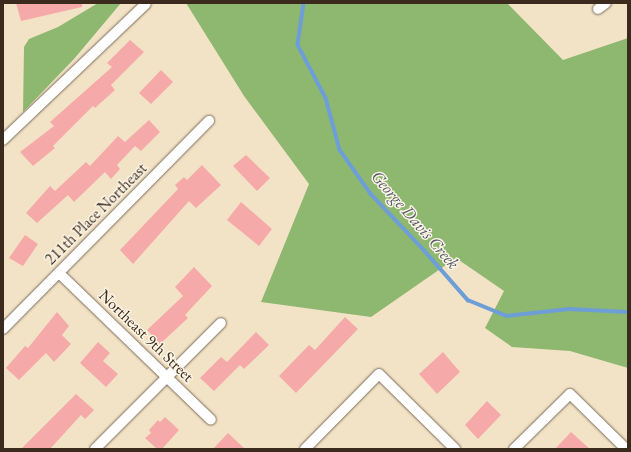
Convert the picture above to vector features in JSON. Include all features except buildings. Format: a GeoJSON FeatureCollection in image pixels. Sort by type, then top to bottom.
{"type":"FeatureCollection","features":[{"type":"Feature","properties":{"kind":"street"},"geometry":{"type":"LineString","coordinates":[[3,140],[146,4]]}},
{"type":"Feature","properties":{"kind":"street","name":"211th Place Northeast"},"geometry":{"type":"LineString","coordinates":[[3,328],[60,273],[209,121]]}},
{"type":"Feature","properties":{"kind":"street","name":"Northeast 9th Street"},"geometry":{"type":"LineString","coordinates":[[60,273],[211,420]]}},
{"type":"Feature","properties":{"kind":"street"},"geometry":{"type":"LineString","coordinates":[[95,449],[221,323]]}},
{"type":"Feature","properties":{"kind":"street"},"geometry":{"type":"LineString","coordinates":[[305,449],[379,374],[455,449]]}},
{"type":"Feature","properties":{"kind":"street"},"geometry":{"type":"LineString","coordinates":[[514,449],[570,394],[626,449]]}},
{"type":"Feature","properties":{"kind":"green space"},"geometry":{"type":"Polygon","coordinates":[[[98,3],[121,3],[74,59],[23,112],[24,47],[29,39],[58,27],[98,3]]]}},
{"type":"Feature","properties":{"kind":"green space"},"geometry":{"type":"Polygon","coordinates":[[[186,3],[507,3],[563,60],[628,38],[628,368],[570,351],[512,347],[485,328],[504,291],[456,258],[371,317],[261,302],[309,184],[244,96],[186,3]]]}},
{"type":"Feature","properties":{"kind":"waterway","name":"George Davis Creek"},"geometry":{"type":"LineString","coordinates":[[304,3],[298,45],[326,98],[340,150],[371,194],[424,250],[468,300],[507,316],[569,309],[628,312]]}}]}
